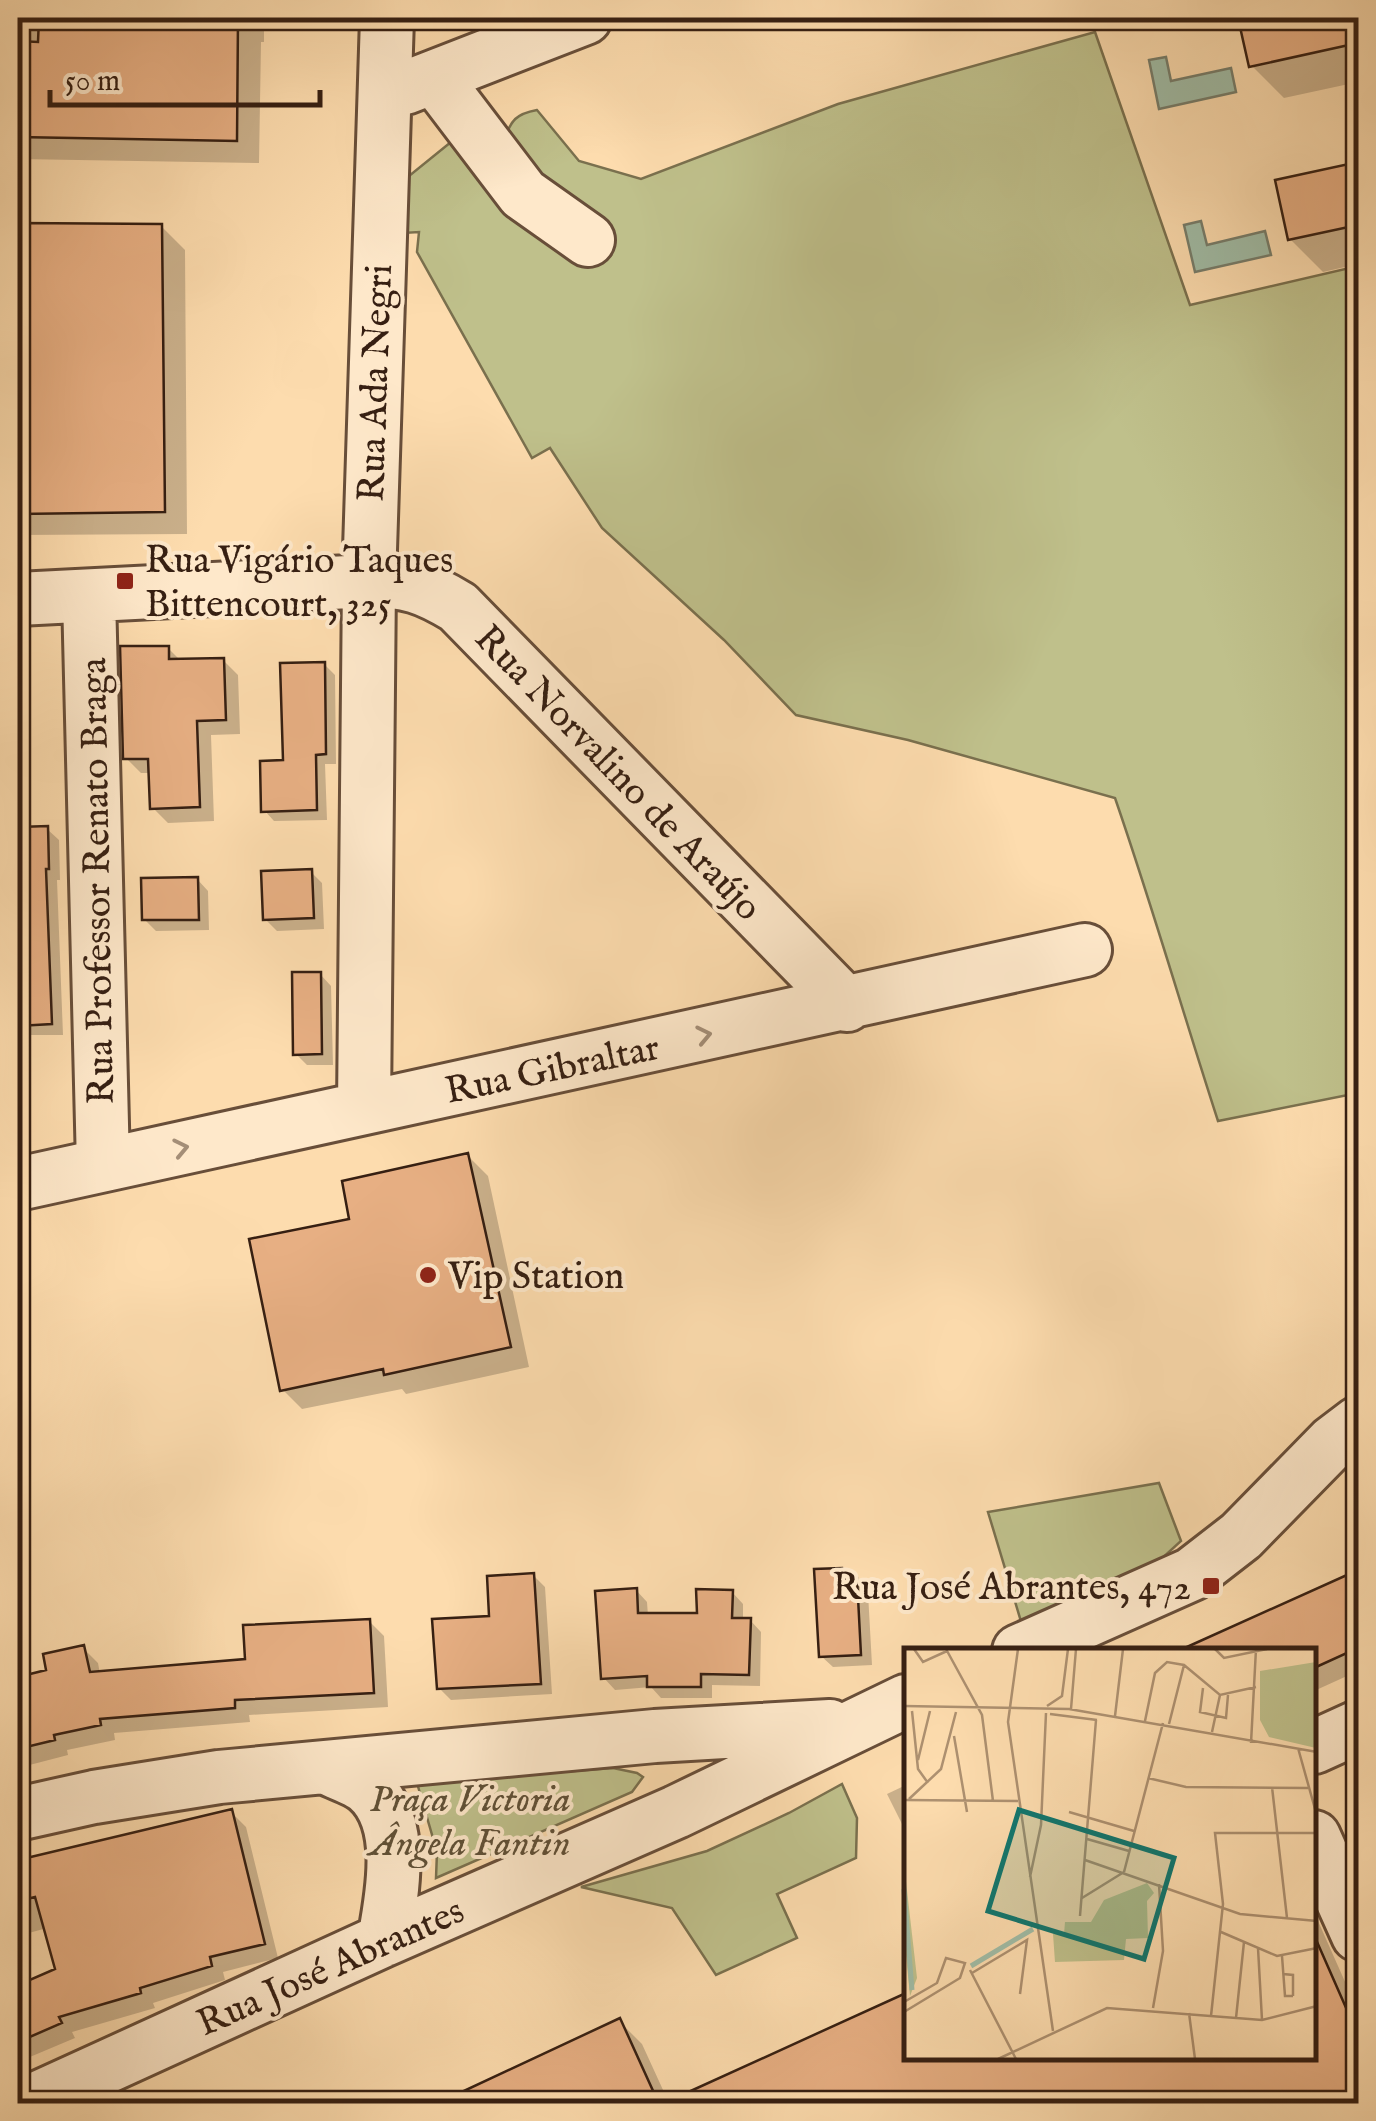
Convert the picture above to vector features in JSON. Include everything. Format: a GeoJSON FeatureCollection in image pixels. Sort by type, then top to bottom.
{"type":"FeatureCollection","features":[{"type":"Feature","properties":{"kind":"street","name":"Rua Ada Negri"},"geometry":{"type":"LineString","coordinates":[[364,1108],[369,581],[387,18]]}},
{"type":"Feature","properties":{"kind":"street"},"geometry":{"type":"LineString","coordinates":[[382,97],[585,18]]}},
{"type":"Feature","properties":{"kind":"street"},"geometry":{"type":"LineString","coordinates":[[434,77],[523,194],[588,240]]}},
{"type":"Feature","properties":{"kind":"street","name":"Rua Norvalino de Araújo"},"geometry":{"type":"LineString","coordinates":[[18,599],[369,581],[399,581],[428,589],[458,607],[847,1005]]}},
{"type":"Feature","properties":{"kind":"street","name":"Rua Professor Renato Braga"},"geometry":{"type":"LineString","coordinates":[[89,596],[103,1165]]}},
{"type":"Feature","properties":{"kind":"street","name":"Rua Gibraltar"},"geometry":{"type":"LineString","coordinates":[[18,1184],[1085,950]]}},
{"type":"Feature","properties":{"kind":"street"},"geometry":{"type":"LineString","coordinates":[[1026,1648],[1192,1574],[1242,1536],[1333,1442],[1358,1423]]}},
{"type":"Feature","properties":{"kind":"street","name":"Rua José Abrantes"},"geometry":{"type":"LineString","coordinates":[[25,2104],[676,1812],[904,1702]]}},
{"type":"Feature","properties":{"kind":"street"},"geometry":{"type":"LineString","coordinates":[[18,1814],[171,1783],[654,1736],[854,1725]]}},
{"type":"Feature","properties":{"kind":"street"},"geometry":{"type":"LineString","coordinates":[[1316,1746],[1358,1726]]}},
{"type":"Feature","properties":{"kind":"street"},"geometry":{"type":"LineString","coordinates":[[654,1736],[676,1812]]}},
{"type":"Feature","properties":{"kind":"street"},"geometry":{"type":"LineString","coordinates":[[324,1767],[367,1788],[391,1836],[394,1865],[384,1940]]}},
{"type":"Feature","properties":{"kind":"street"},"geometry":{"type":"LineString","coordinates":[[1316,1841],[1358,1935]]}},
{"type":"Feature","properties":{"kind":"green space"},"geometry":{"type":"Polygon","coordinates":[[[1095,32],[1190,305],[1358,266],[1358,1093],[1218,1121],[1115,798],[908,740],[796,715],[724,640],[602,528],[550,448],[532,458],[417,252],[419,232],[403,233],[404,180],[451,142],[504,140],[515,119],[530,112],[537,110],[579,161],[641,179],[838,104],[1095,32]]]}},
{"type":"Feature","properties":{"kind":"green space"},"geometry":{"type":"Polygon","coordinates":[[[1159,1483],[1181,1541],[1146,1573],[1023,1628],[988,1512],[1159,1483]]]}},
{"type":"Feature","properties":{"kind":"green space","name":"Praça Victoria Ângela Fantin"},"geometry":{"type":"Polygon","coordinates":[[[613,1768],[643,1777],[632,1792],[436,1878],[437,1852],[417,1783],[613,1768]]]}},
{"type":"Feature","properties":{"kind":"green space"},"geometry":{"type":"Polygon","coordinates":[[[842,1784],[857,1818],[856,1858],[777,1894],[797,1938],[716,1975],[672,1908],[581,1887],[707,1851],[842,1784]]]}},
{"type":"Feature","properties":{"kind":"shaded area"},"geometry":{"type":"Polygon","coordinates":[[[1166,57],[1171,81],[1231,68],[1236,92],[1159,109],[1149,60],[1166,57]]]}},
{"type":"Feature","properties":{"kind":"shaded area"},"geometry":{"type":"Polygon","coordinates":[[[1201,221],[1207,245],[1265,231],[1271,255],[1195,272],[1184,225],[1201,221]]]}},
{"type":"Feature","properties":{"kind":"building"},"geometry":{"type":"Polygon","coordinates":[[[39,18],[238,18],[237,141],[18,137],[18,41],[38,42],[39,18]]]}},
{"type":"Feature","properties":{"kind":"building"},"geometry":{"type":"Polygon","coordinates":[[[1238,18],[1358,18],[1358,43],[1249,67],[1238,18]]]}},
{"type":"Feature","properties":{"kind":"building"},"geometry":{"type":"Polygon","coordinates":[[[1358,162],[1358,225],[1288,240],[1275,180],[1358,162]]]}},
{"type":"Feature","properties":{"kind":"building"},"geometry":{"type":"Polygon","coordinates":[[[18,223],[162,224],[165,512],[18,514],[18,223]]]}},
{"type":"Feature","properties":{"kind":"building"},"geometry":{"type":"Polygon","coordinates":[[[120,646],[169,646],[169,659],[224,658],[226,720],[197,721],[200,807],[150,809],[148,759],[123,759],[120,646]]]}},
{"type":"Feature","properties":{"kind":"building"},"geometry":{"type":"Polygon","coordinates":[[[325,662],[326,754],[316,755],[317,810],[261,812],[260,761],[283,760],[280,663],[325,662]]]}},
{"type":"Feature","properties":{"kind":"building"},"geometry":{"type":"Polygon","coordinates":[[[48,826],[52,1024],[18,1026],[18,827],[48,826]]]}},
{"type":"Feature","properties":{"kind":"building"},"geometry":{"type":"Polygon","coordinates":[[[312,869],[314,918],[263,920],[261,871],[312,869]]]}},
{"type":"Feature","properties":{"kind":"building"},"geometry":{"type":"Polygon","coordinates":[[[198,877],[199,920],[142,920],[141,878],[198,877]]]}},
{"type":"Feature","properties":{"kind":"building"},"geometry":{"type":"Polygon","coordinates":[[[292,972],[321,972],[322,1054],[293,1055],[292,972]]]}},
{"type":"Feature","properties":{"kind":"building"},"geometry":{"type":"Polygon","coordinates":[[[468,1153],[511,1347],[384,1375],[383,1369],[280,1391],[249,1239],[349,1219],[342,1181],[468,1153]]]}},
{"type":"Feature","properties":{"kind":"building"},"geometry":{"type":"Polygon","coordinates":[[[842,1568],[843,1579],[857,1578],[861,1655],[819,1657],[814,1569],[842,1568]]]}},
{"type":"Feature","properties":{"kind":"building"},"geometry":{"type":"Polygon","coordinates":[[[1358,1570],[1358,1648],[1316,1667],[1316,1648],[1185,1648],[1358,1570]]]}},
{"type":"Feature","properties":{"kind":"building"},"geometry":{"type":"Polygon","coordinates":[[[534,1573],[541,1684],[437,1689],[432,1619],[489,1616],[487,1576],[534,1573]]]}},
{"type":"Feature","properties":{"kind":"building"},"geometry":{"type":"Polygon","coordinates":[[[637,1588],[638,1613],[697,1613],[696,1589],[733,1590],[732,1618],[751,1618],[749,1675],[701,1674],[701,1687],[647,1687],[647,1676],[601,1679],[595,1591],[637,1588]]]}},
{"type":"Feature","properties":{"kind":"building"},"geometry":{"type":"Polygon","coordinates":[[[370,1619],[374,1693],[235,1700],[235,1708],[100,1719],[101,1725],[54,1735],[55,1740],[18,1749],[18,1677],[46,1670],[43,1654],[84,1645],[90,1672],[245,1659],[243,1625],[370,1619]]]}},
{"type":"Feature","properties":{"kind":"building"},"geometry":{"type":"Polygon","coordinates":[[[232,1809],[265,1944],[210,1957],[212,1966],[140,1988],[141,1993],[59,2017],[62,2023],[18,2042],[18,1985],[55,1969],[35,1897],[18,1901],[18,1860],[232,1809]]]}},
{"type":"Feature","properties":{"kind":"building"},"geometry":{"type":"Polygon","coordinates":[[[1316,1940],[1358,2035],[1358,2104],[662,2104],[904,1994],[904,2061],[1316,2061],[1316,1940]]]}},
{"type":"Feature","properties":{"kind":"building"},"geometry":{"type":"Polygon","coordinates":[[[620,2018],[659,2104],[436,2104],[620,2018]]]}},
{"type":"Feature","properties":{"kind":"place","name":"Rua Vigário Taques Bittencourt, 325"},"geometry":{"type":"Point","coordinates":[125,581]}},
{"type":"Feature","properties":{"kind":"place","name":"Vip Station"},"geometry":{"type":"Point","coordinates":[428,1275]}},
{"type":"Feature","properties":{"kind":"place","name":"Rua José Abrantes, 472"},"geometry":{"type":"Point","coordinates":[1211,1586]}}]}
